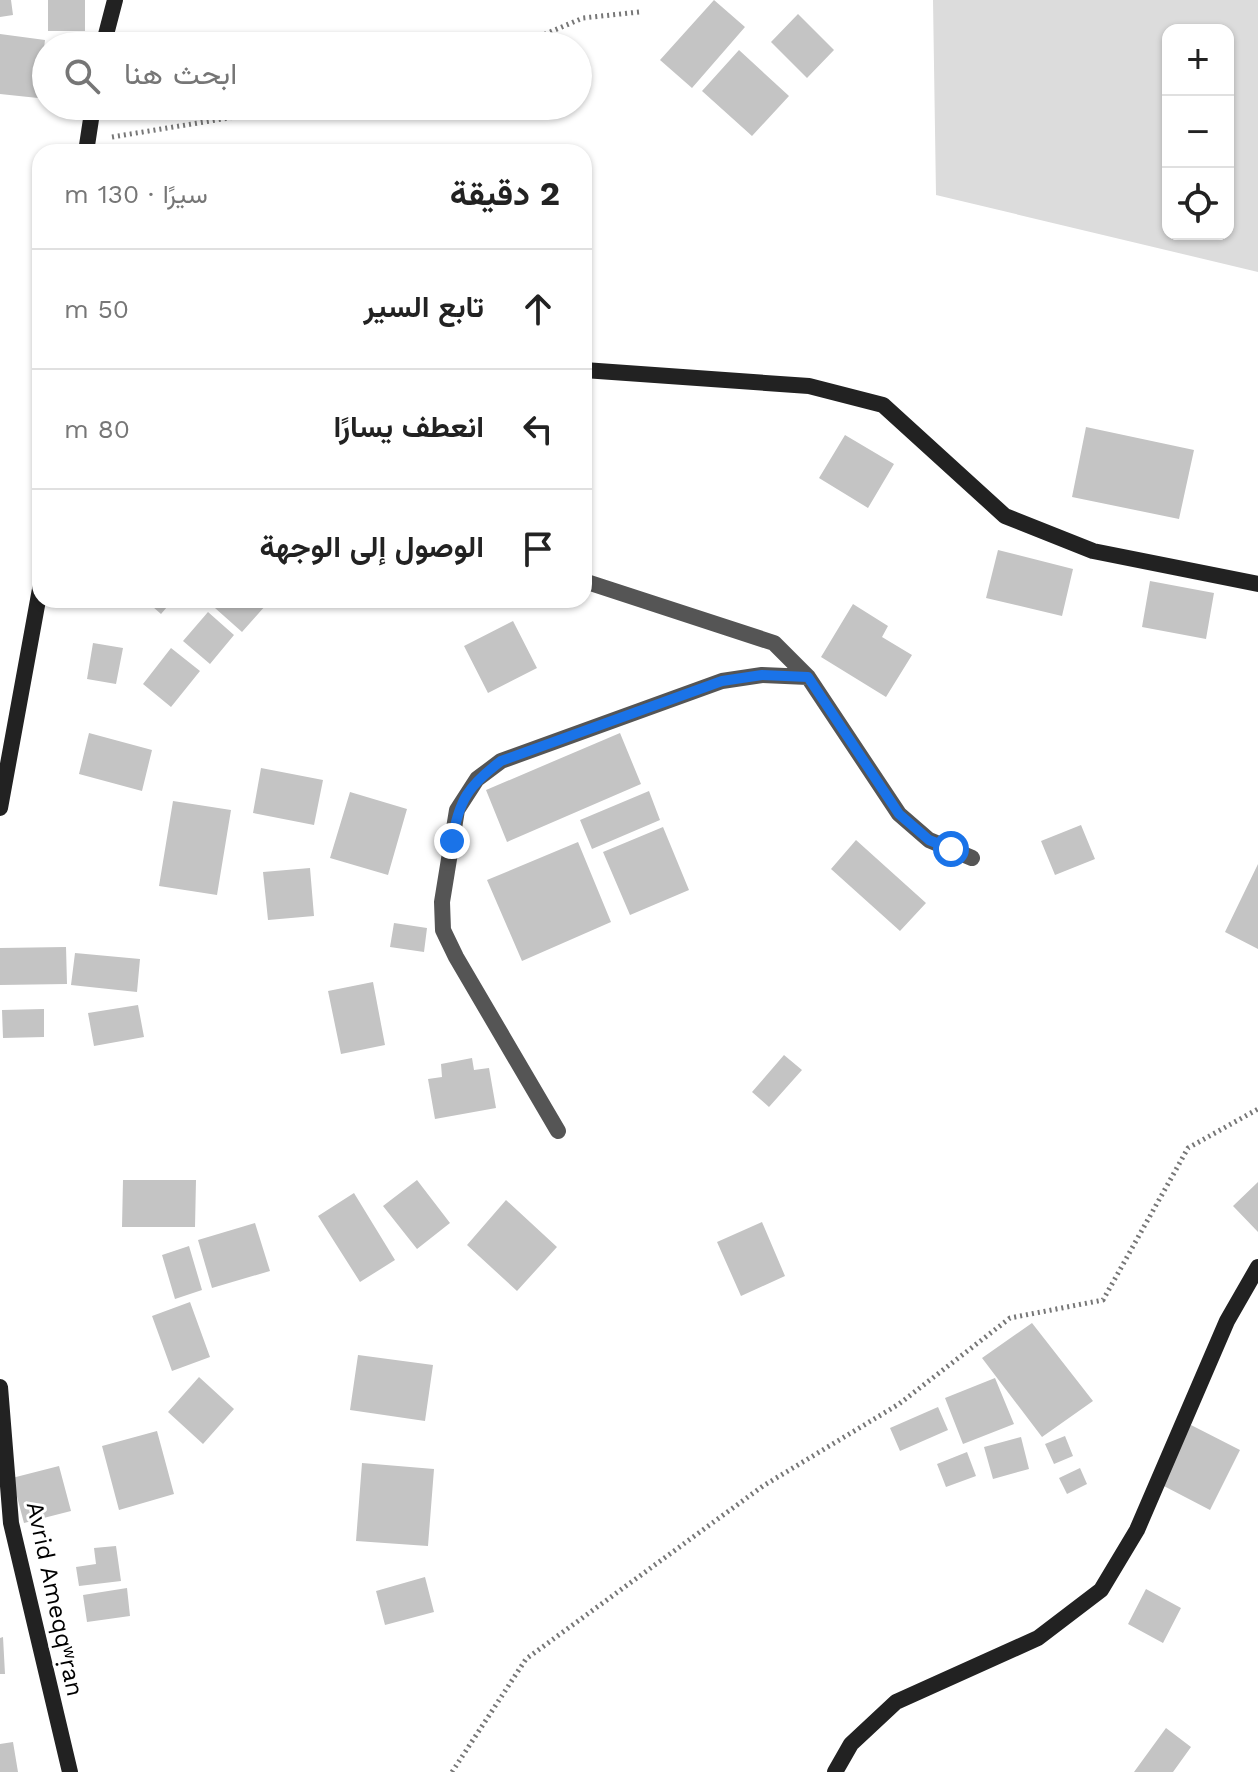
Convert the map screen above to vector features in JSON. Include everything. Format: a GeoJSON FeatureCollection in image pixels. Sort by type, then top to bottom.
{"type":"FeatureCollection","features":[{"type":"Feature","properties":{"kind":"street"},"geometry":{"type":"LineString","coordinates":[[107,32],[115,0]]}},
{"type":"Feature","properties":{"kind":"street"},"geometry":{"type":"LineString","coordinates":[[87,144],[91,120]]}},
{"type":"Feature","properties":{"kind":"street"},"geometry":{"type":"LineString","coordinates":[[592,371],[809,386],[883,405],[1005,516],[1093,551],[1258,584]]}},
{"type":"Feature","properties":{"kind":"street"},"geometry":{"type":"LineString","coordinates":[[592,584],[774,643],[808,677],[899,814],[929,840],[972,858]]}},
{"type":"Feature","properties":{"kind":"street"},"geometry":{"type":"LineString","coordinates":[[0,808],[37,608]]}},
{"type":"Feature","properties":{"kind":"street"},"geometry":{"type":"LineString","coordinates":[[558,1131],[443,930],[442,902],[457,810],[477,779],[501,761],[722,681],[762,675],[808,677]]}},
{"type":"Feature","properties":{"kind":"street"},"geometry":{"type":"LineString","coordinates":[[835,1772],[851,1744],[896,1702],[1038,1638],[1101,1590],[1137,1530],[1227,1321],[1258,1267]]}},
{"type":"Feature","properties":{"kind":"street","name":"Avrid Ameqqʷṛan"},"geometry":{"type":"LineString","coordinates":[[0,1387],[11,1523],[70,1772]]}},
{"type":"Feature","properties":{"kind":"path"},"geometry":{"type":"LineString","coordinates":[[550,32],[583,18],[639,12]]}},
{"type":"Feature","properties":{"kind":"path"},"geometry":{"type":"LineString","coordinates":[[101,144],[221,120]]}},
{"type":"Feature","properties":{"kind":"path"},"geometry":{"type":"LineString","coordinates":[[452,1772],[526,1659],[763,1486],[899,1404],[1010,1318],[1103,1300],[1188,1148],[1258,1109]]}},
{"type":"Feature","properties":{"kind":"shaded area"},"geometry":{"type":"Polygon","coordinates":[[[933,0],[1258,0],[1258,272],[936,195],[933,0]]]}},
{"type":"Feature","properties":{"kind":"building"},"geometry":{"type":"Polygon","coordinates":[[[0,0],[11,0],[13,15],[0,17],[0,0]]]}},
{"type":"Feature","properties":{"kind":"building"},"geometry":{"type":"Polygon","coordinates":[[[48,0],[85,0],[85,31],[48,31],[48,0]]]}},
{"type":"Feature","properties":{"kind":"building"},"geometry":{"type":"Polygon","coordinates":[[[714,0],[745,27],[692,88],[660,60],[714,0]]]}},
{"type":"Feature","properties":{"kind":"building"},"geometry":{"type":"Polygon","coordinates":[[[798,14],[834,50],[807,78],[771,42],[798,14]]]}},
{"type":"Feature","properties":{"kind":"building"},"geometry":{"type":"Polygon","coordinates":[[[0,34],[32,38],[32,97],[0,94],[0,34]]]}},
{"type":"Feature","properties":{"kind":"building"},"geometry":{"type":"Polygon","coordinates":[[[739,50],[789,96],[752,136],[702,91],[739,50]]]}},
{"type":"Feature","properties":{"kind":"building"},"geometry":{"type":"Polygon","coordinates":[[[1086,427],[1194,450],[1179,519],[1072,497],[1086,427]]]}},
{"type":"Feature","properties":{"kind":"building"},"geometry":{"type":"Polygon","coordinates":[[[845,435],[894,464],[868,508],[819,478],[845,435]]]}},
{"type":"Feature","properties":{"kind":"building"},"geometry":{"type":"Polygon","coordinates":[[[998,550],[1073,569],[1062,616],[986,598],[998,550]]]}},
{"type":"Feature","properties":{"kind":"building"},"geometry":{"type":"Polygon","coordinates":[[[1150,581],[1214,593],[1206,639],[1142,627],[1150,581]]]}},
{"type":"Feature","properties":{"kind":"building"},"geometry":{"type":"Polygon","coordinates":[[[853,604],[888,626],[882,637],[912,655],[886,697],[821,657],[853,604]]]}},
{"type":"Feature","properties":{"kind":"building"},"geometry":{"type":"Polygon","coordinates":[[[215,608],[263,608],[242,632],[215,608]]]}},
{"type":"Feature","properties":{"kind":"building"},"geometry":{"type":"Polygon","coordinates":[[[208,612],[234,635],[210,664],[183,641],[208,612]]]}},
{"type":"Feature","properties":{"kind":"building"},"geometry":{"type":"Polygon","coordinates":[[[513,621],[537,668],[488,693],[464,646],[513,621]]]}},
{"type":"Feature","properties":{"kind":"building"},"geometry":{"type":"Polygon","coordinates":[[[93,643],[123,648],[116,684],[87,679],[93,643]]]}},
{"type":"Feature","properties":{"kind":"building"},"geometry":{"type":"Polygon","coordinates":[[[171,648],[200,671],[171,707],[143,684],[171,648]]]}},
{"type":"Feature","properties":{"kind":"building"},"geometry":{"type":"Polygon","coordinates":[[[89,733],[152,750],[142,791],[79,774],[89,733]]]}},
{"type":"Feature","properties":{"kind":"building"},"geometry":{"type":"Polygon","coordinates":[[[620,733],[641,784],[507,842],[486,790],[620,733]]]}},
{"type":"Feature","properties":{"kind":"building"},"geometry":{"type":"Polygon","coordinates":[[[261,768],[323,780],[314,825],[253,813],[261,768]]]}},
{"type":"Feature","properties":{"kind":"building"},"geometry":{"type":"Polygon","coordinates":[[[649,791],[660,820],[592,849],[580,820],[649,791]]]}},
{"type":"Feature","properties":{"kind":"building"},"geometry":{"type":"Polygon","coordinates":[[[350,792],[407,809],[388,875],[330,858],[350,792]]]}},
{"type":"Feature","properties":{"kind":"building"},"geometry":{"type":"Polygon","coordinates":[[[173,801],[231,810],[217,895],[159,886],[173,801]]]}},
{"type":"Feature","properties":{"kind":"building"},"geometry":{"type":"Polygon","coordinates":[[[1081,825],[1095,859],[1055,875],[1041,841],[1081,825]]]}},
{"type":"Feature","properties":{"kind":"building"},"geometry":{"type":"Polygon","coordinates":[[[663,827],[689,890],[630,915],[603,852],[663,827]]]}},
{"type":"Feature","properties":{"kind":"building"},"geometry":{"type":"Polygon","coordinates":[[[856,840],[926,903],[900,931],[831,869],[856,840]]]}},
{"type":"Feature","properties":{"kind":"building"},"geometry":{"type":"Polygon","coordinates":[[[578,842],[611,922],[522,961],[487,880],[578,842]]]}},
{"type":"Feature","properties":{"kind":"building"},"geometry":{"type":"Polygon","coordinates":[[[1258,864],[1258,949],[1225,932],[1258,864]]]}},
{"type":"Feature","properties":{"kind":"building"},"geometry":{"type":"Polygon","coordinates":[[[310,868],[314,916],[268,920],[263,872],[310,868]]]}},
{"type":"Feature","properties":{"kind":"building"},"geometry":{"type":"Polygon","coordinates":[[[394,923],[427,928],[424,952],[390,947],[394,923]]]}},
{"type":"Feature","properties":{"kind":"building"},"geometry":{"type":"Polygon","coordinates":[[[66,947],[67,984],[0,985],[0,948],[66,947]]]}},
{"type":"Feature","properties":{"kind":"building"},"geometry":{"type":"Polygon","coordinates":[[[75,953],[140,959],[137,992],[71,985],[75,953]]]}},
{"type":"Feature","properties":{"kind":"building"},"geometry":{"type":"Polygon","coordinates":[[[373,982],[385,1045],[341,1054],[328,991],[373,982]]]}},
{"type":"Feature","properties":{"kind":"building"},"geometry":{"type":"Polygon","coordinates":[[[138,1005],[144,1037],[94,1046],[88,1013],[138,1005]]]}},
{"type":"Feature","properties":{"kind":"building"},"geometry":{"type":"Polygon","coordinates":[[[44,1009],[44,1037],[3,1038],[2,1010],[44,1009]]]}},
{"type":"Feature","properties":{"kind":"building"},"geometry":{"type":"Polygon","coordinates":[[[784,1055],[802,1070],[769,1107],[752,1092],[784,1055]]]}},
{"type":"Feature","properties":{"kind":"building"},"geometry":{"type":"Polygon","coordinates":[[[472,1058],[474,1070],[489,1068],[496,1108],[435,1119],[428,1079],[442,1077],[441,1064],[472,1058]]]}},
{"type":"Feature","properties":{"kind":"building"},"geometry":{"type":"Polygon","coordinates":[[[123,1180],[196,1180],[195,1227],[122,1227],[123,1180]]]}},
{"type":"Feature","properties":{"kind":"building"},"geometry":{"type":"Polygon","coordinates":[[[417,1180],[450,1223],[417,1249],[383,1206],[417,1180]]]}},
{"type":"Feature","properties":{"kind":"building"},"geometry":{"type":"Polygon","coordinates":[[[1258,1182],[1258,1232],[1233,1206],[1258,1182]]]}},
{"type":"Feature","properties":{"kind":"building"},"geometry":{"type":"Polygon","coordinates":[[[354,1193],[395,1260],[360,1282],[318,1216],[354,1193]]]}},
{"type":"Feature","properties":{"kind":"building"},"geometry":{"type":"Polygon","coordinates":[[[506,1200],[557,1247],[517,1291],[467,1245],[506,1200]]]}},
{"type":"Feature","properties":{"kind":"building"},"geometry":{"type":"Polygon","coordinates":[[[762,1222],[785,1276],[741,1296],[717,1242],[762,1222]]]}},
{"type":"Feature","properties":{"kind":"building"},"geometry":{"type":"Polygon","coordinates":[[[255,1223],[270,1271],[212,1288],[198,1240],[255,1223]]]}},
{"type":"Feature","properties":{"kind":"building"},"geometry":{"type":"Polygon","coordinates":[[[189,1246],[202,1290],[175,1299],[162,1255],[189,1246]]]}},
{"type":"Feature","properties":{"kind":"building"},"geometry":{"type":"Polygon","coordinates":[[[190,1302],[210,1357],[172,1371],[152,1316],[190,1302]]]}},
{"type":"Feature","properties":{"kind":"building"},"geometry":{"type":"Polygon","coordinates":[[[1032,1323],[1093,1401],[1042,1437],[982,1358],[1032,1323]]]}},
{"type":"Feature","properties":{"kind":"building"},"geometry":{"type":"Polygon","coordinates":[[[358,1355],[433,1365],[425,1421],[350,1410],[358,1355]]]}},
{"type":"Feature","properties":{"kind":"building"},"geometry":{"type":"Polygon","coordinates":[[[199,1377],[234,1409],[203,1444],[168,1412],[199,1377]]]}},
{"type":"Feature","properties":{"kind":"building"},"geometry":{"type":"Polygon","coordinates":[[[995,1378],[1014,1424],[963,1444],[945,1398],[995,1378]]]}},
{"type":"Feature","properties":{"kind":"building"},"geometry":{"type":"Polygon","coordinates":[[[938,1407],[948,1430],[900,1451],[890,1428],[938,1407]]]}},
{"type":"Feature","properties":{"kind":"building"},"geometry":{"type":"Polygon","coordinates":[[[1191,1425],[1240,1450],[1210,1510],[1160,1484],[1191,1425]]]}},
{"type":"Feature","properties":{"kind":"building"},"geometry":{"type":"Polygon","coordinates":[[[157,1431],[174,1494],[119,1510],[102,1446],[157,1431]]]}},
{"type":"Feature","properties":{"kind":"building"},"geometry":{"type":"Polygon","coordinates":[[[1065,1436],[1073,1456],[1054,1464],[1045,1444],[1065,1436]]]}},
{"type":"Feature","properties":{"kind":"building"},"geometry":{"type":"Polygon","coordinates":[[[1021,1437],[1029,1469],[993,1479],[984,1447],[1021,1437]]]}},
{"type":"Feature","properties":{"kind":"building"},"geometry":{"type":"Polygon","coordinates":[[[967,1452],[976,1476],[946,1487],[937,1464],[967,1452]]]}},
{"type":"Feature","properties":{"kind":"building"},"geometry":{"type":"Polygon","coordinates":[[[362,1463],[434,1469],[428,1546],[356,1541],[362,1463]]]}},
{"type":"Feature","properties":{"kind":"building"},"geometry":{"type":"Polygon","coordinates":[[[59,1466],[71,1511],[24,1523],[12,1478],[59,1466]]]}},
{"type":"Feature","properties":{"kind":"building"},"geometry":{"type":"Polygon","coordinates":[[[1080,1468],[1087,1484],[1067,1494],[1059,1478],[1080,1468]]]}},
{"type":"Feature","properties":{"kind":"building"},"geometry":{"type":"Polygon","coordinates":[[[116,1546],[121,1581],[79,1586],[76,1567],[96,1564],[94,1548],[116,1546]]]}},
{"type":"Feature","properties":{"kind":"building"},"geometry":{"type":"Polygon","coordinates":[[[425,1577],[434,1612],[385,1625],[376,1591],[425,1577]]]}},
{"type":"Feature","properties":{"kind":"building"},"geometry":{"type":"Polygon","coordinates":[[[127,1588],[130,1616],[87,1622],[83,1595],[127,1588]]]}},
{"type":"Feature","properties":{"kind":"building"},"geometry":{"type":"Polygon","coordinates":[[[1146,1589],[1181,1608],[1163,1643],[1128,1624],[1146,1589]]]}},
{"type":"Feature","properties":{"kind":"building"},"geometry":{"type":"Polygon","coordinates":[[[3,1637],[5,1674],[0,1674],[0,1638],[3,1637]]]}},
{"type":"Feature","properties":{"kind":"building"},"geometry":{"type":"Polygon","coordinates":[[[1166,1728],[1191,1747],[1173,1772],[1134,1772],[1166,1728]]]}},
{"type":"Feature","properties":{"kind":"building"},"geometry":{"type":"Polygon","coordinates":[[[13,1742],[18,1772],[0,1772],[0,1744],[13,1742]]]}},
{"type":"Feature","properties":{"kind":"route"},"geometry":{"type":"LineString","coordinates":[[452,841],[457,810],[477,779],[501,761],[722,681],[762,675],[808,677],[899,814],[929,840],[951,849]]}}]}
